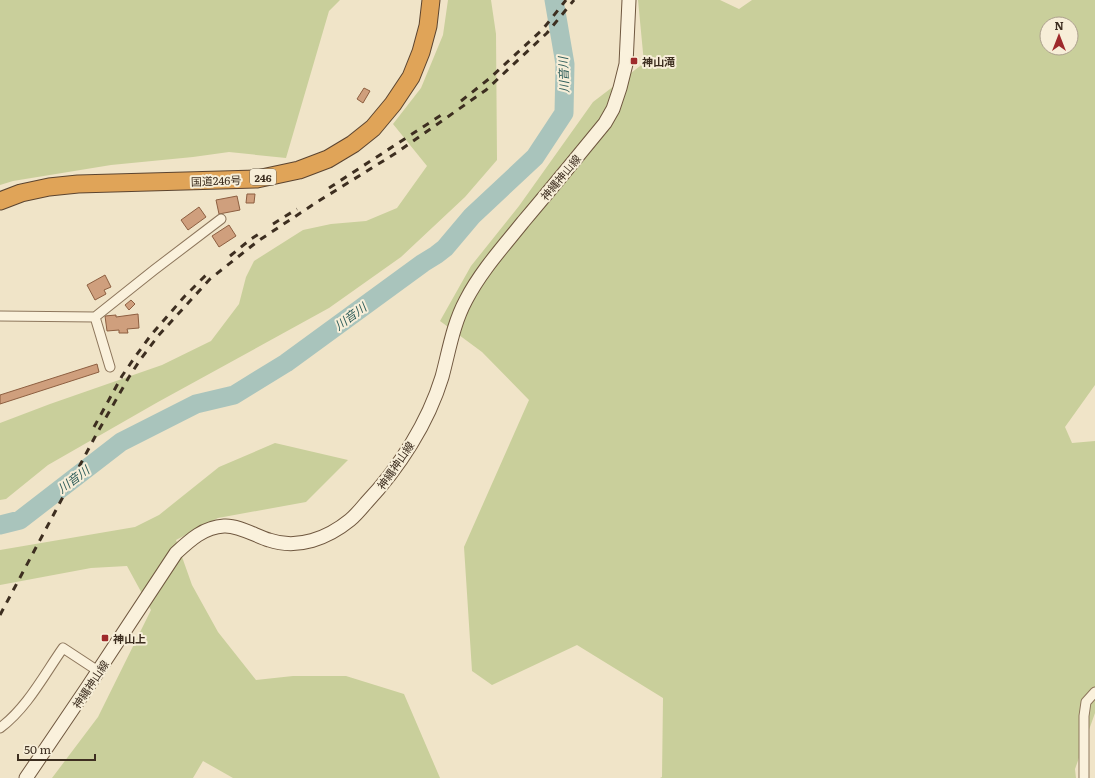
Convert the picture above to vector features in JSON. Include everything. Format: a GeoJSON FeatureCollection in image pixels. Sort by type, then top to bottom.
{"type":"FeatureCollection","features":[{"type":"Feature","properties":{"kind":"highway","name":"国道246号"},"geometry":{"type":"LineString","coordinates":[[0,201],[49,187],[78,184],[257,178],[299,170],[328,159],[352,144],[373,128],[393,104],[411,77],[421,52],[428,26],[431,0]]}},
{"type":"Feature","properties":{"kind":"main road","name":"神縄神山線"},"geometry":{"type":"LineString","coordinates":[[26,778],[176,553],[191,539],[206,530],[226,526],[245,530],[270,541],[288,544],[308,542],[327,535],[351,520],[379,490],[401,459],[426,418],[442,378],[456,322],[465,300],[482,272],[605,123],[613,109],[626,64],[629,0]]}},
{"type":"Feature","properties":{"kind":"street"},"geometry":{"type":"LineString","coordinates":[[0,316],[95,317],[222,219]]}},
{"type":"Feature","properties":{"kind":"street"},"geometry":{"type":"LineString","coordinates":[[95,317],[110,367]]}},
{"type":"Feature","properties":{"kind":"street"},"geometry":{"type":"LineString","coordinates":[[0,728],[7,723],[28,700],[63,648],[98,672]]}},
{"type":"Feature","properties":{"kind":"street"},"geometry":{"type":"LineString","coordinates":[[1084,778],[1084,716],[1086,702],[1095,692]]}},
{"type":"Feature","properties":{"kind":"green space"},"geometry":{"type":"Polygon","coordinates":[[[0,0],[340,0],[329,11],[286,158],[229,152],[111,165],[13,181],[0,185],[0,0]]]}},
{"type":"Feature","properties":{"kind":"green space"},"geometry":{"type":"Polygon","coordinates":[[[448,0],[491,0],[496,34],[497,160],[465,197],[401,257],[329,308],[158,402],[48,465],[6,499],[0,500],[0,423],[162,365],[211,341],[239,304],[246,277],[254,261],[303,230],[331,224],[366,221],[397,208],[427,166],[393,124],[421,88],[443,35],[448,0]]]}},
{"type":"Feature","properties":{"kind":"green space"},"geometry":{"type":"Polygon","coordinates":[[[638,0],[720,0],[739,9],[752,0],[1095,0],[1095,385],[1065,427],[1072,443],[1095,441],[1095,713],[1075,769],[1076,778],[660,778],[662,777],[663,698],[577,645],[492,685],[472,671],[464,547],[529,400],[482,352],[440,321],[471,266],[519,206],[593,102],[644,63],[638,0]]]}},
{"type":"Feature","properties":{"kind":"green space"},"geometry":{"type":"Polygon","coordinates":[[[275,443],[348,460],[306,502],[218,518],[176,540],[192,585],[218,632],[256,680],[293,676],[346,676],[404,694],[440,778],[233,778],[203,761],[193,778],[52,778],[98,717],[151,610],[127,566],[91,568],[0,585],[0,550],[135,527],[159,515],[219,467],[275,443]]]}},
{"type":"Feature","properties":{"kind":"building"},"geometry":{"type":"Polygon","coordinates":[[[364,88],[370,91],[363,103],[357,99],[364,88]]]}},
{"type":"Feature","properties":{"kind":"building"},"geometry":{"type":"Polygon","coordinates":[[[247,194],[255,194],[254,203],[246,203],[247,194]]]}},
{"type":"Feature","properties":{"kind":"building"},"geometry":{"type":"Polygon","coordinates":[[[237,196],[240,210],[219,214],[216,200],[237,196]]]}},
{"type":"Feature","properties":{"kind":"building"},"geometry":{"type":"Polygon","coordinates":[[[199,207],[206,217],[188,230],[181,220],[199,207]]]}},
{"type":"Feature","properties":{"kind":"building"},"geometry":{"type":"Polygon","coordinates":[[[229,225],[236,236],[219,247],[212,236],[229,225]]]}},
{"type":"Feature","properties":{"kind":"building"},"geometry":{"type":"Polygon","coordinates":[[[105,275],[111,287],[104,290],[106,294],[95,300],[87,285],[105,275]]]}},
{"type":"Feature","properties":{"kind":"building"},"geometry":{"type":"Polygon","coordinates":[[[131,300],[135,304],[129,310],[125,305],[131,300]]]}},
{"type":"Feature","properties":{"kind":"building"},"geometry":{"type":"Polygon","coordinates":[[[138,314],[139,328],[127,329],[128,333],[119,333],[119,330],[107,331],[105,316],[116,315],[116,317],[138,314]]]}},
{"type":"Feature","properties":{"kind":"building"},"geometry":{"type":"Polygon","coordinates":[[[97,364],[99,372],[0,404],[0,395],[97,364]]]}},
{"type":"Feature","properties":{"kind":"waterway","name":"川音川"},"geometry":{"type":"LineString","coordinates":[[0,525],[20,520],[121,442],[196,404],[234,395],[286,363],[445,248],[472,216],[535,157],[564,113],[565,64],[554,0]]}},
{"type":"Feature","properties":{"kind":"railway"},"geometry":{"type":"LineString","coordinates":[[461,101],[490,78],[543,29],[566,0]]}},
{"type":"Feature","properties":{"kind":"railway"},"geometry":{"type":"LineString","coordinates":[[0,615],[96,435],[129,377],[158,336],[210,279],[258,241],[396,153],[486,90],[547,33],[574,0]]}},
{"type":"Feature","properties":{"kind":"railway"},"geometry":{"type":"LineString","coordinates":[[329,188],[446,112]]}},
{"type":"Feature","properties":{"kind":"railway"},"geometry":{"type":"LineString","coordinates":[[273,224],[297,209]]}},
{"type":"Feature","properties":{"kind":"railway"},"geometry":{"type":"LineString","coordinates":[[230,256],[262,232]]}},
{"type":"Feature","properties":{"kind":"railway"},"geometry":{"type":"LineString","coordinates":[[94,427],[122,376],[151,335],[184,297],[209,272]]}},
{"type":"Feature","properties":{"kind":"place","name":"神山滝"},"geometry":{"type":"Point","coordinates":[634,61]}},
{"type":"Feature","properties":{"kind":"place","name":"神山上"},"geometry":{"type":"Point","coordinates":[105,638]}}]}
